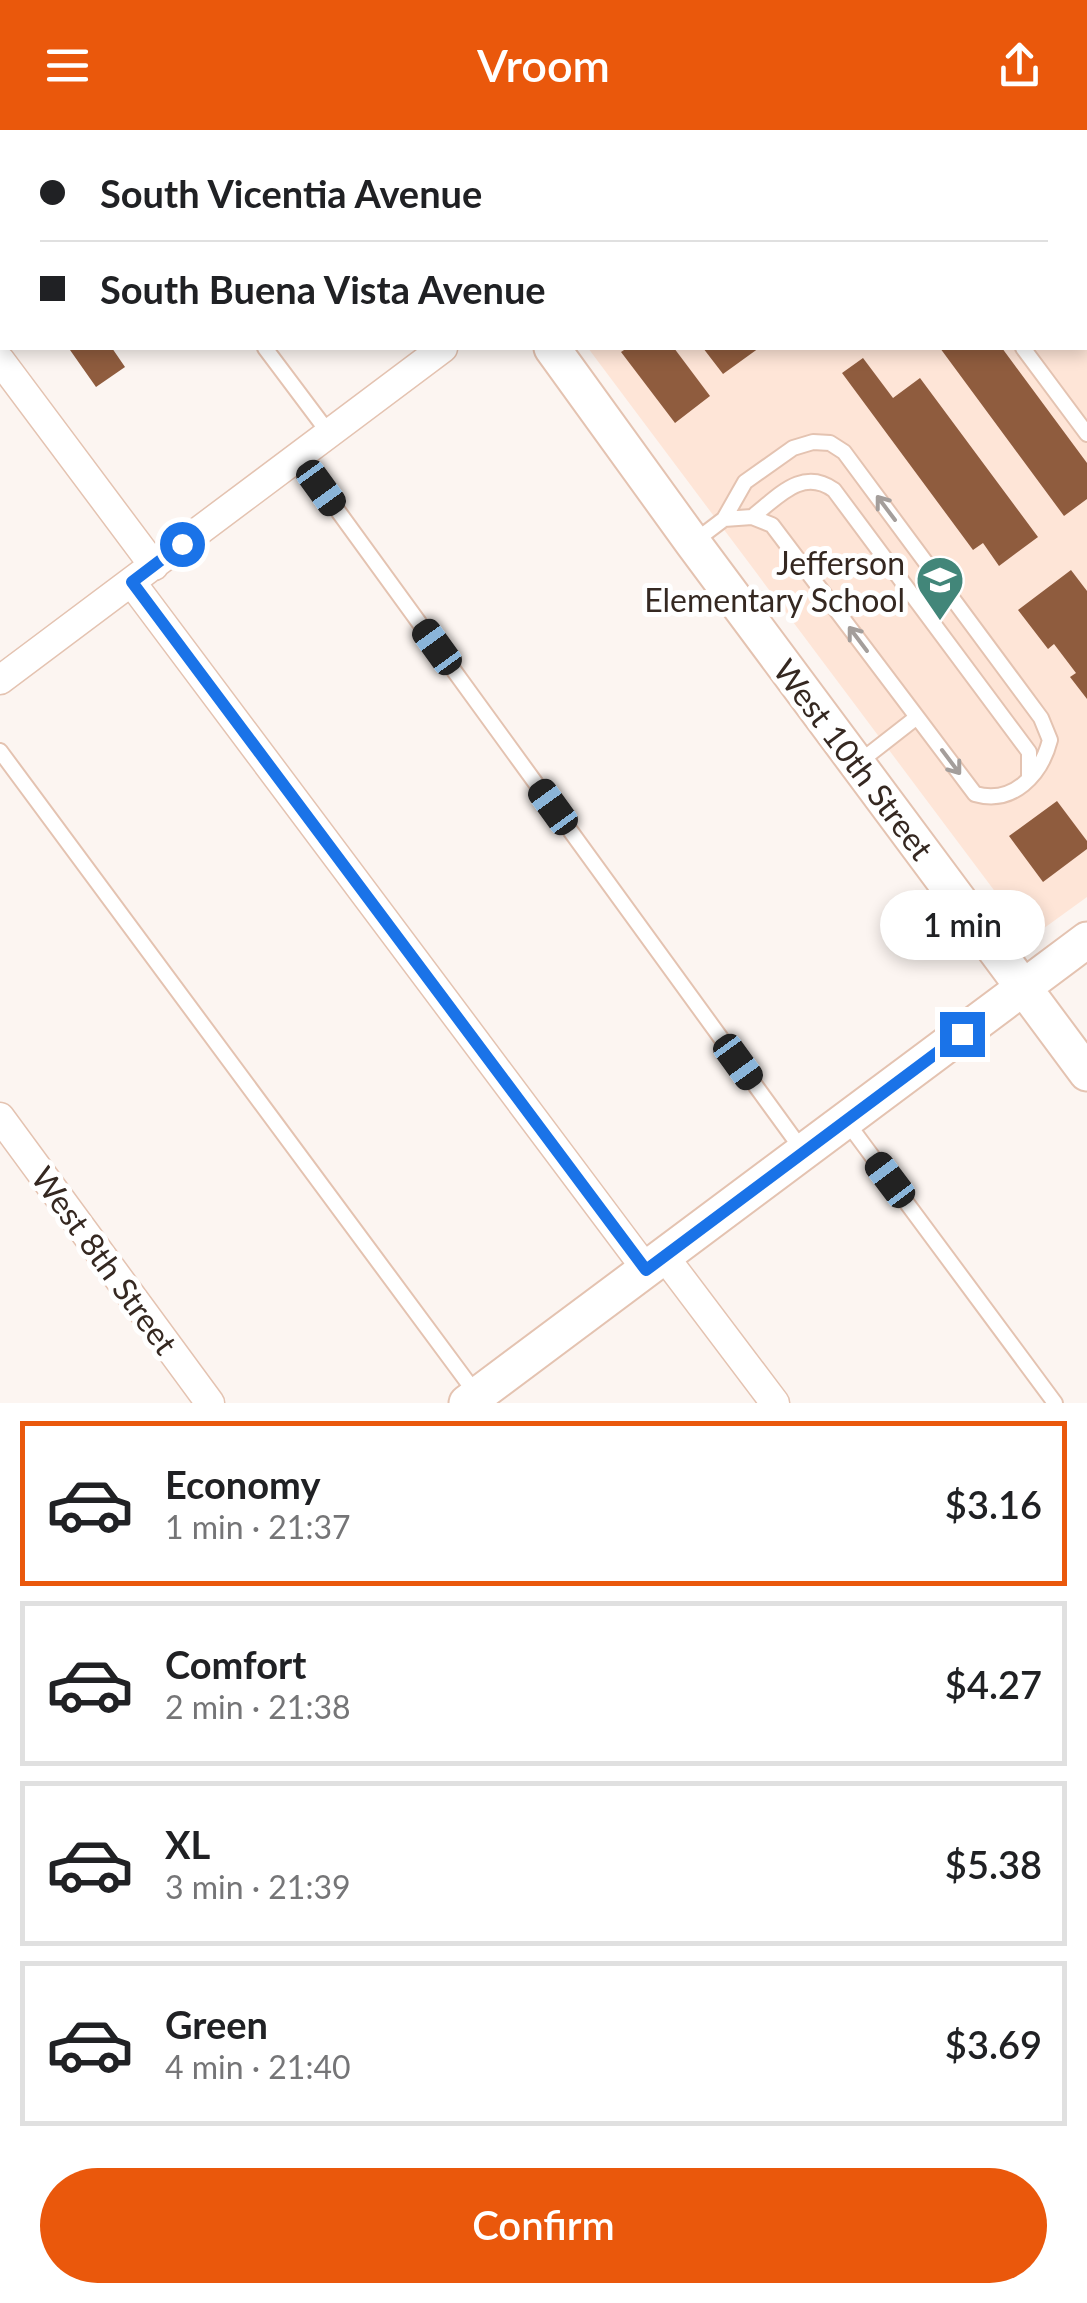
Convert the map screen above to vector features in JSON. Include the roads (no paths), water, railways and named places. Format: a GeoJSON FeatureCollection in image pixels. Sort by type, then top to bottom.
{"type":"FeatureCollection","features":[{"type":"Feature","properties":{"kind":"street"},"geometry":{"type":"LineString","coordinates":[[0,680],[440,350]]}},
{"type":"Feature","properties":{"kind":"street","name":"West 10th Street"},"geometry":{"type":"LineString","coordinates":[[553,350],[1087,1073]]}},
{"type":"Feature","properties":{"kind":"street"},"geometry":{"type":"LineString","coordinates":[[0,360],[143,574],[655,1263],[774,1403]]}},
{"type":"Feature","properties":{"kind":"street"},"geometry":{"type":"LineString","coordinates":[[482,1397],[1087,940]]}},
{"type":"Feature","properties":{"kind":"street","name":"West 8th Street"},"geometry":{"type":"LineString","coordinates":[[0,1117],[210,1403]]}},
{"type":"Feature","properties":{"kind":"lane"},"geometry":{"type":"LineString","coordinates":[[266,350],[328,432]]}},
{"type":"Feature","properties":{"kind":"lane"},"geometry":{"type":"LineString","coordinates":[[1024,350],[1087,434]]}},
{"type":"Feature","properties":{"kind":"lane"},"geometry":{"type":"LineString","coordinates":[[693,543],[724,519],[745,482],[792,448],[814,442],[830,443],[844,452],[1048,727],[1047,753],[1029,780],[1004,795],[975,794],[777,532],[752,516],[724,519]]}},
{"type":"Feature","properties":{"kind":"lane"},"geometry":{"type":"LineString","coordinates":[[298,456],[804,1152]]}},
{"type":"Feature","properties":{"kind":"lane"},"geometry":{"type":"LineString","coordinates":[[752,516],[799,481],[818,481],[834,490],[1029,752],[1029,780]]}},
{"type":"Feature","properties":{"kind":"lane"},"geometry":{"type":"LineString","coordinates":[[857,764],[917,717]]}},
{"type":"Feature","properties":{"kind":"lane"},"geometry":{"type":"LineString","coordinates":[[0,751],[482,1397]]}},
{"type":"Feature","properties":{"kind":"lane"},"geometry":{"type":"LineString","coordinates":[[846,1121],[1054,1403]]}},
{"type":"Feature","properties":{"kind":"place","name":"Jefferson Elementary School"},"geometry":{"type":"Point","coordinates":[940,622]}}]}
